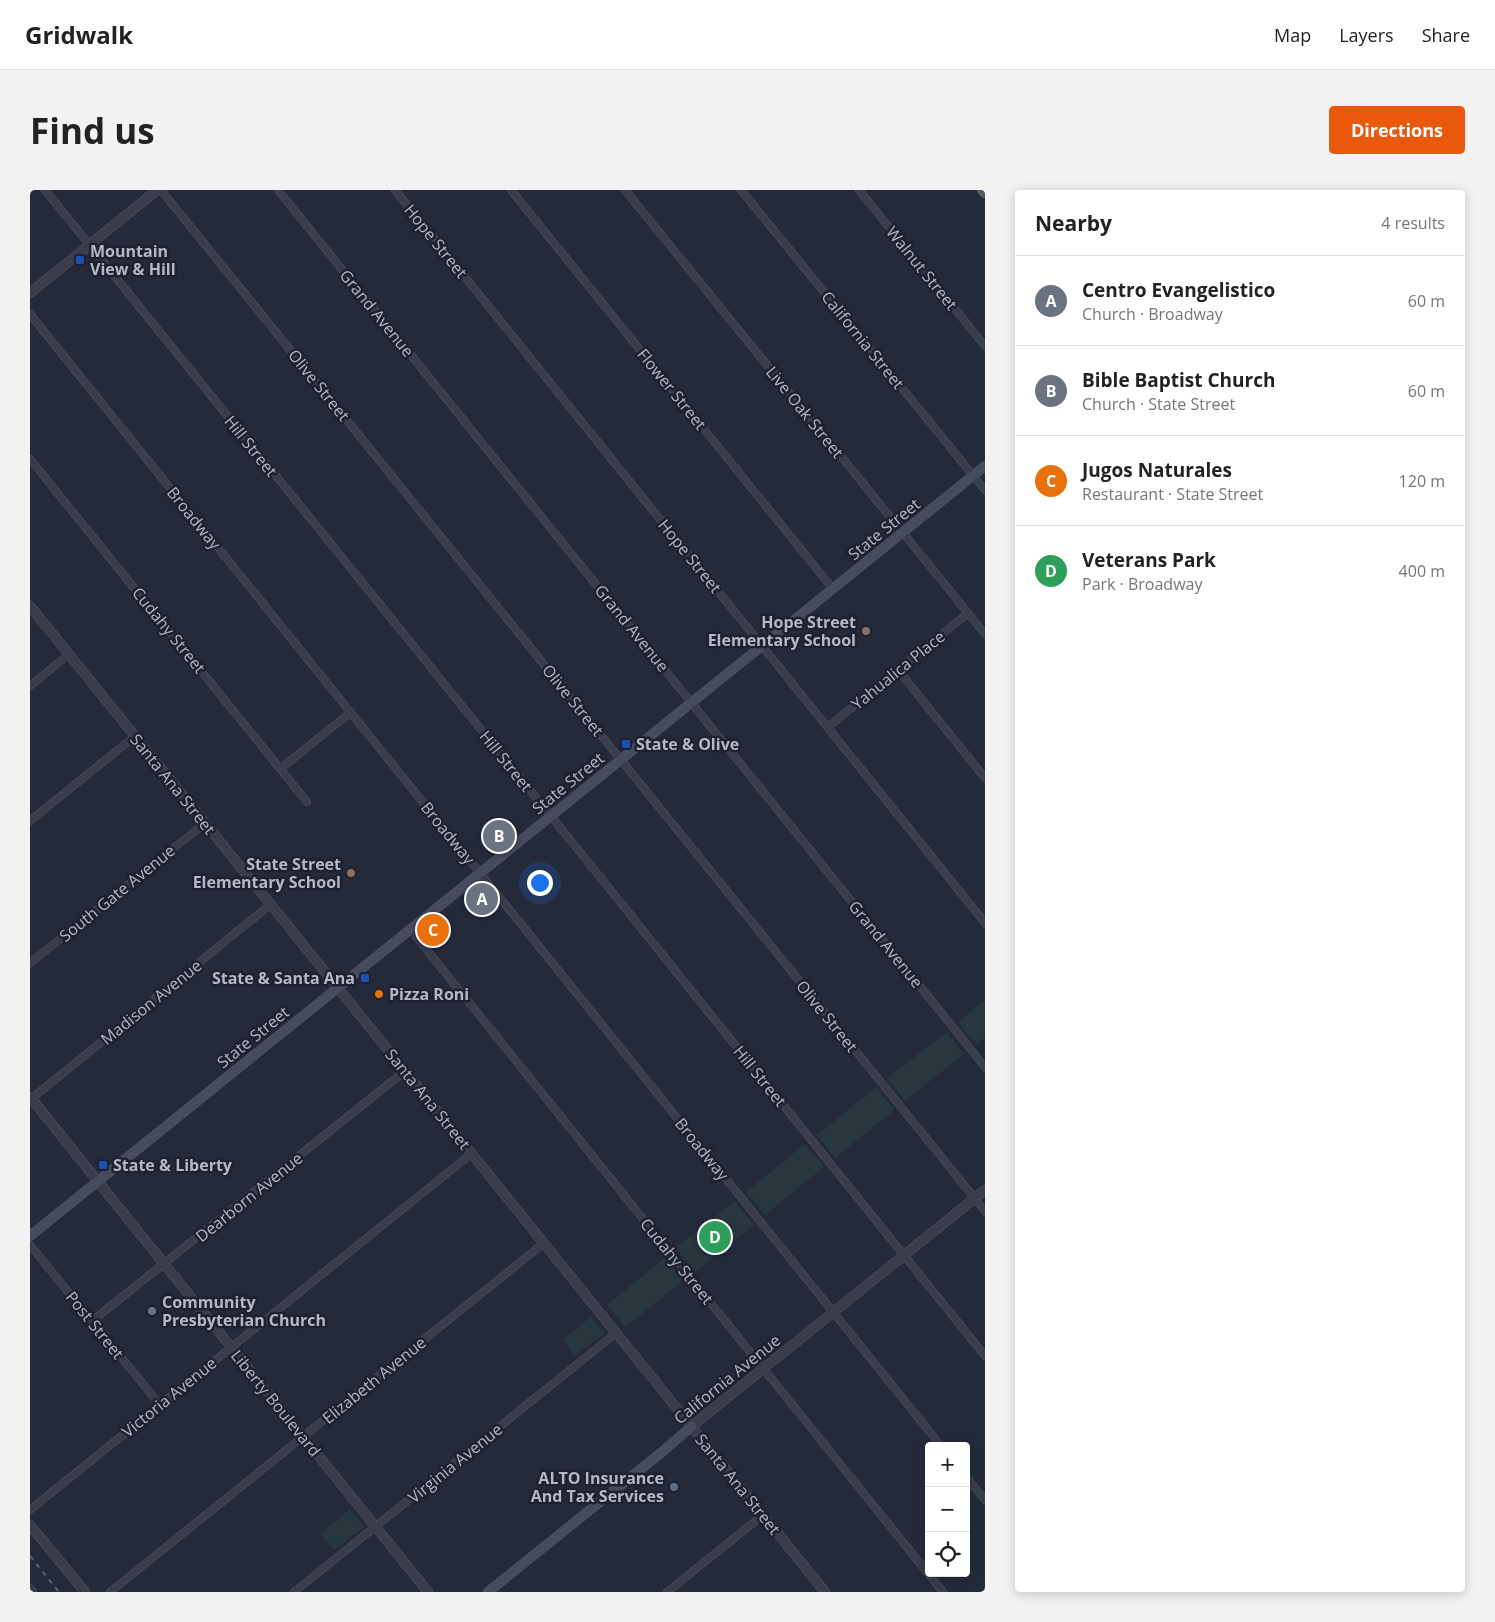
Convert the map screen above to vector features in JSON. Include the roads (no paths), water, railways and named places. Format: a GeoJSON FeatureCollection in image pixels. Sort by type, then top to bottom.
{"type":"FeatureCollection","features":[{"type":"Feature","properties":{"kind":"main road"},"geometry":{"type":"LineString","coordinates":[[982,190],[985,194]]}},
{"type":"Feature","properties":{"kind":"main road","name":"State Street"},"geometry":{"type":"LineString","coordinates":[[30,1236],[985,466]]}},
{"type":"Feature","properties":{"kind":"main road","name":"California Avenue"},"geometry":{"type":"LineString","coordinates":[[488,1592],[692,1426]]}},
{"type":"Feature","properties":{"kind":"street","name":"Hill Street"},"geometry":{"type":"LineString","coordinates":[[45,190],[985,1356]]}},
{"type":"Feature","properties":{"kind":"street"},"geometry":{"type":"LineString","coordinates":[[30,294],[159,190]]}},
{"type":"Feature","properties":{"kind":"street","name":"Olive Street"},"geometry":{"type":"LineString","coordinates":[[159,190],[985,1211]]}},
{"type":"Feature","properties":{"kind":"street","name":"Grand Avenue"},"geometry":{"type":"LineString","coordinates":[[278,190],[985,1067]]}},
{"type":"Feature","properties":{"kind":"street","name":"Hope Street"},"geometry":{"type":"LineString","coordinates":[[395,190],[985,923]]}},
{"type":"Feature","properties":{"kind":"street","name":"Flower Street"},"geometry":{"type":"LineString","coordinates":[[511,190],[833,589]]}},
{"type":"Feature","properties":{"kind":"street","name":"Live Oak Street"},"geometry":{"type":"LineString","coordinates":[[625,190],[985,634]]}},
{"type":"Feature","properties":{"kind":"street","name":"California Street"},"geometry":{"type":"LineString","coordinates":[[741,190],[985,490]]}},
{"type":"Feature","properties":{"kind":"street","name":"Walnut Street"},"geometry":{"type":"LineString","coordinates":[[859,190],[985,346]]}},
{"type":"Feature","properties":{"kind":"street","name":"Broadway"},"geometry":{"type":"LineString","coordinates":[[30,314],[938,1442]]}},
{"type":"Feature","properties":{"kind":"street","name":"Cudahy Street"},"geometry":{"type":"LineString","coordinates":[[30,459],[307,802]]}},
{"type":"Feature","properties":{"kind":"street","name":"Santa Ana Street"},"geometry":{"type":"LineString","coordinates":[[30,606],[825,1592]]}},
{"type":"Feature","properties":{"kind":"street","name":"Yahualica Place"},"geometry":{"type":"LineString","coordinates":[[828,727],[968,613]]}},
{"type":"Feature","properties":{"kind":"street"},"geometry":{"type":"LineString","coordinates":[[30,686],[69,654]]}},
{"type":"Feature","properties":{"kind":"street"},"geometry":{"type":"LineString","coordinates":[[898,670],[985,778]]}},
{"type":"Feature","properties":{"kind":"street"},"geometry":{"type":"LineString","coordinates":[[280,769],[351,712]]}},
{"type":"Feature","properties":{"kind":"street"},"geometry":{"type":"LineString","coordinates":[[30,821],[135,736]]}},
{"type":"Feature","properties":{"kind":"street","name":"South Gate Avenue"},"geometry":{"type":"LineString","coordinates":[[30,963],[205,823]]}},
{"type":"Feature","properties":{"kind":"street","name":"Madison Avenue"},"geometry":{"type":"LineString","coordinates":[[30,1098],[271,904]]}},
{"type":"Feature","properties":{"kind":"street","name":"Cudahy Street"},"geometry":{"type":"LineString","coordinates":[[410,929],[943,1592]]}},
{"type":"Feature","properties":{"kind":"street","name":"Dearborn Avenue"},"geometry":{"type":"LineString","coordinates":[[92,1322],[405,1071]]}},
{"type":"Feature","properties":{"kind":"street","name":"Liberty Boulevard"},"geometry":{"type":"LineString","coordinates":[[30,1098],[428,1592]]}},
{"type":"Feature","properties":{"kind":"street","name":"Victoria Avenue"},"geometry":{"type":"LineString","coordinates":[[30,1510],[472,1153]]}},
{"type":"Feature","properties":{"kind":"street","name":"California Avenue"},"geometry":{"type":"LineString","coordinates":[[692,1426],[985,1190]]}},
{"type":"Feature","properties":{"kind":"street","name":"Elizabeth Avenue"},"geometry":{"type":"LineString","coordinates":[[110,1592],[544,1243]]}},
{"type":"Feature","properties":{"kind":"street","name":"Post Street"},"geometry":{"type":"LineString","coordinates":[[30,1245],[160,1405]]}},
{"type":"Feature","properties":{"kind":"street","name":"Virginia Avenue"},"geometry":{"type":"LineString","coordinates":[[294,1592],[616,1333]]}},
{"type":"Feature","properties":{"kind":"street"},"geometry":{"type":"LineString","coordinates":[[970,1482],[985,1500]]}},
{"type":"Feature","properties":{"kind":"street"},"geometry":{"type":"LineString","coordinates":[[667,1592],[763,1515]]}},
{"type":"Feature","properties":{"kind":"street"},"geometry":{"type":"LineString","coordinates":[[30,1524],[85,1592]]}},
{"type":"Feature","properties":{"kind":"railway"},"geometry":{"type":"LineString","coordinates":[[30,1556],[59,1592]]}},
{"type":"Feature","properties":{"kind":"place","name":"Mountain View & Hill"},"geometry":{"type":"Point","coordinates":[80,260]}},
{"type":"Feature","properties":{"kind":"place","name":"Hope Street Elementary School"},"geometry":{"type":"Point","coordinates":[866,631]}},
{"type":"Feature","properties":{"kind":"place","name":"State & Olive"},"geometry":{"type":"Point","coordinates":[626,744]}},
{"type":"Feature","properties":{"kind":"place","name":"Bible Baptist Church"},"geometry":{"type":"Point","coordinates":[499,836]}},
{"type":"Feature","properties":{"kind":"place","name":"State Street Elementary School"},"geometry":{"type":"Point","coordinates":[351,873]}},
{"type":"Feature","properties":{"kind":"place","name":"Centro Evangelistico"},"geometry":{"type":"Point","coordinates":[482,899]}},
{"type":"Feature","properties":{"kind":"place","name":"Jugos Naturales"},"geometry":{"type":"Point","coordinates":[433,930]}},
{"type":"Feature","properties":{"kind":"place","name":"State & Santa Ana"},"geometry":{"type":"Point","coordinates":[365,978]}},
{"type":"Feature","properties":{"kind":"place","name":"Pizza Roni"},"geometry":{"type":"Point","coordinates":[379,994]}},
{"type":"Feature","properties":{"kind":"place","name":"State & Liberty"},"geometry":{"type":"Point","coordinates":[103,1165]}},
{"type":"Feature","properties":{"kind":"place","name":"Veterans Park"},"geometry":{"type":"Point","coordinates":[715,1237]}},
{"type":"Feature","properties":{"kind":"place","name":"Community Presbyterian Church"},"geometry":{"type":"Point","coordinates":[152,1311]}},
{"type":"Feature","properties":{"kind":"place","name":"ALTO Insurance And Tax Services"},"geometry":{"type":"Point","coordinates":[674,1487]}}]}
